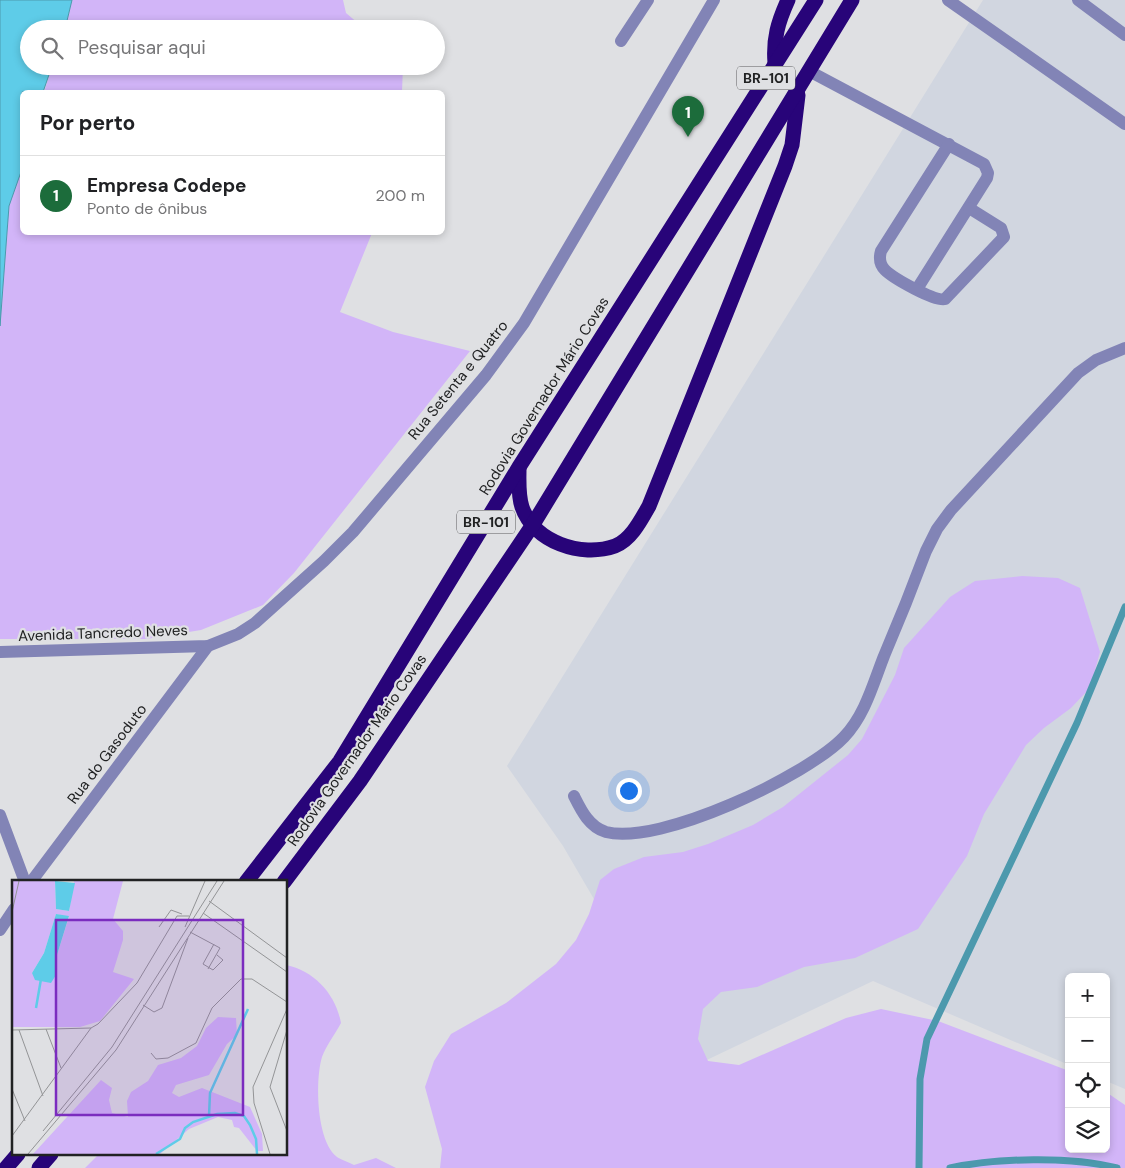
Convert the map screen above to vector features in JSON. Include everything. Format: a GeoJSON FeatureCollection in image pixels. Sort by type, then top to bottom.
{"type":"FeatureCollection","features":[{"type":"Feature","properties":{"kind":"highway"},"geometry":{"type":"LineString","coordinates":[[775,63],[773,46],[776,26],[788,0]]}},
{"type":"Feature","properties":{"kind":"highway","name":"Rodovia Governador Mário Covas"},"geometry":{"type":"LineString","coordinates":[[248,880],[340,761],[520,467],[816,0]]}},
{"type":"Feature","properties":{"kind":"highway","name":"Rodovia Governador Mário Covas"},"geometry":{"type":"LineString","coordinates":[[286,880],[360,781],[532,526],[852,0]]}},
{"type":"Feature","properties":{"kind":"highway"},"geometry":{"type":"LineString","coordinates":[[520,467],[522,506],[532,526],[562,546],[589,551],[616,546],[636,529],[645,514],[785,166],[792,145],[798,90]]}},
{"type":"Feature","properties":{"kind":"highway"},"geometry":{"type":"LineString","coordinates":[[6,1168],[16,1156]]}},
{"type":"Feature","properties":{"kind":"highway"},"geometry":{"type":"LineString","coordinates":[[39,1168],[49,1156]]}},
{"type":"Feature","properties":{"kind":"street"},"geometry":{"type":"LineString","coordinates":[[621,40],[648,0]]}},
{"type":"Feature","properties":{"kind":"street","name":"Rua Setenta e Quatro"},"geometry":{"type":"LineString","coordinates":[[208,646],[238,634],[255,624],[354,532],[486,375],[524,323],[714,0]]}},
{"type":"Feature","properties":{"kind":"street"},"geometry":{"type":"LineString","coordinates":[[948,0],[1125,124]]}},
{"type":"Feature","properties":{"kind":"street"},"geometry":{"type":"LineString","coordinates":[[1078,0],[1125,35]]}},
{"type":"Feature","properties":{"kind":"street"},"geometry":{"type":"LineString","coordinates":[[809,71],[949,144],[984,164],[987,168],[987,178],[918,289]]}},
{"type":"Feature","properties":{"kind":"street"},"geometry":{"type":"LineString","coordinates":[[949,144],[880,256],[885,270],[937,299],[945,299],[1004,237],[1002,228],[969,208]]}},
{"type":"Feature","properties":{"kind":"street"},"geometry":{"type":"LineString","coordinates":[[574,796],[580,810],[591,823],[604,832],[625,834],[648,831],[693,820],[720,810],[824,754],[844,738],[864,708],[926,551],[937,529],[951,510],[1078,373],[1096,360],[1125,348]]}},
{"type":"Feature","properties":{"kind":"street","name":"Avenida Tancredo Neves"},"geometry":{"type":"LineString","coordinates":[[0,652],[208,646]]}},
{"type":"Feature","properties":{"kind":"street","name":"Rua do Gasoduto"},"geometry":{"type":"LineString","coordinates":[[33,880],[208,646]]}},
{"type":"Feature","properties":{"kind":"street"},"geometry":{"type":"LineString","coordinates":[[0,815],[24,880]]}},
{"type":"Feature","properties":{"kind":"street"},"geometry":{"type":"LineString","coordinates":[[0,930],[12,911]]}},
{"type":"Feature","properties":{"kind":"shaded area"},"geometry":{"type":"Polygon","coordinates":[[[72,0],[343,0],[346,13],[354,20],[67,20],[72,0]]]}},
{"type":"Feature","properties":{"kind":"shaded area"},"geometry":{"type":"Polygon","coordinates":[[[983,0],[1125,0],[1125,1089],[1110,1083],[1110,973],[1065,973],[1065,1063],[873,981],[692,1067],[563,846],[507,766],[983,0]]]}},
{"type":"Feature","properties":{"kind":"shaded area"},"geometry":{"type":"Polygon","coordinates":[[[49,75],[403,75],[402,90],[45,90],[49,75]]]}},
{"type":"Feature","properties":{"kind":"shaded area"},"geometry":{"type":"Polygon","coordinates":[[[20,175],[20,235],[371,235],[340,312],[393,332],[470,351],[294,573],[263,605],[201,630],[146,639],[0,639],[0,326],[9,206],[20,175]]]}},
{"type":"Feature","properties":{"kind":"shaded area"},"geometry":{"type":"Polygon","coordinates":[[[1022,576],[1058,578],[1080,588],[1100,652],[1090,688],[1071,708],[1044,728],[1026,745],[984,814],[967,856],[918,929],[855,958],[804,967],[757,987],[721,992],[703,1009],[698,1039],[708,1061],[739,1065],[846,1018],[881,1009],[938,1021],[1065,1069],[1065,1153],[1110,1153],[1110,1095],[1125,1105],[1125,1168],[440,1168],[442,1149],[425,1087],[434,1061],[451,1034],[506,1003],[556,964],[576,940],[589,914],[600,880],[614,869],[644,857],[683,852],[708,844],[753,825],[783,807],[848,755],[862,739],[895,675],[904,648],[950,597],[975,581],[1022,576]]]}},
{"type":"Feature","properties":{"kind":"shaded area"},"geometry":{"type":"Polygon","coordinates":[[[288,966],[306,973],[322,986],[334,1003],[341,1023],[322,1057],[318,1080],[321,1124],[330,1149],[337,1157],[354,1165],[376,1158],[396,1168],[85,1168],[97,1156],[288,1156],[288,966]]]}},
{"type":"Feature","properties":{"kind":"water"},"geometry":{"type":"Polygon","coordinates":[[[0,0],[72,0],[67,20],[20,20],[20,75],[49,75],[44,90],[20,90],[20,175],[9,206],[0,326],[0,0]]]}},
{"type":"Feature","properties":{"kind":"waterway"},"geometry":{"type":"LineString","coordinates":[[919,1168],[920,1079],[927,1039],[1077,723],[1125,607]]}},
{"type":"Feature","properties":{"kind":"waterway"},"geometry":{"type":"LineString","coordinates":[[950,1168],[1011,1160],[1056,1160],[1117,1168]]}},
{"type":"Feature","properties":{"kind":"place","name":"Empresa Codepe"},"geometry":{"type":"Point","coordinates":[688,137]}}]}
